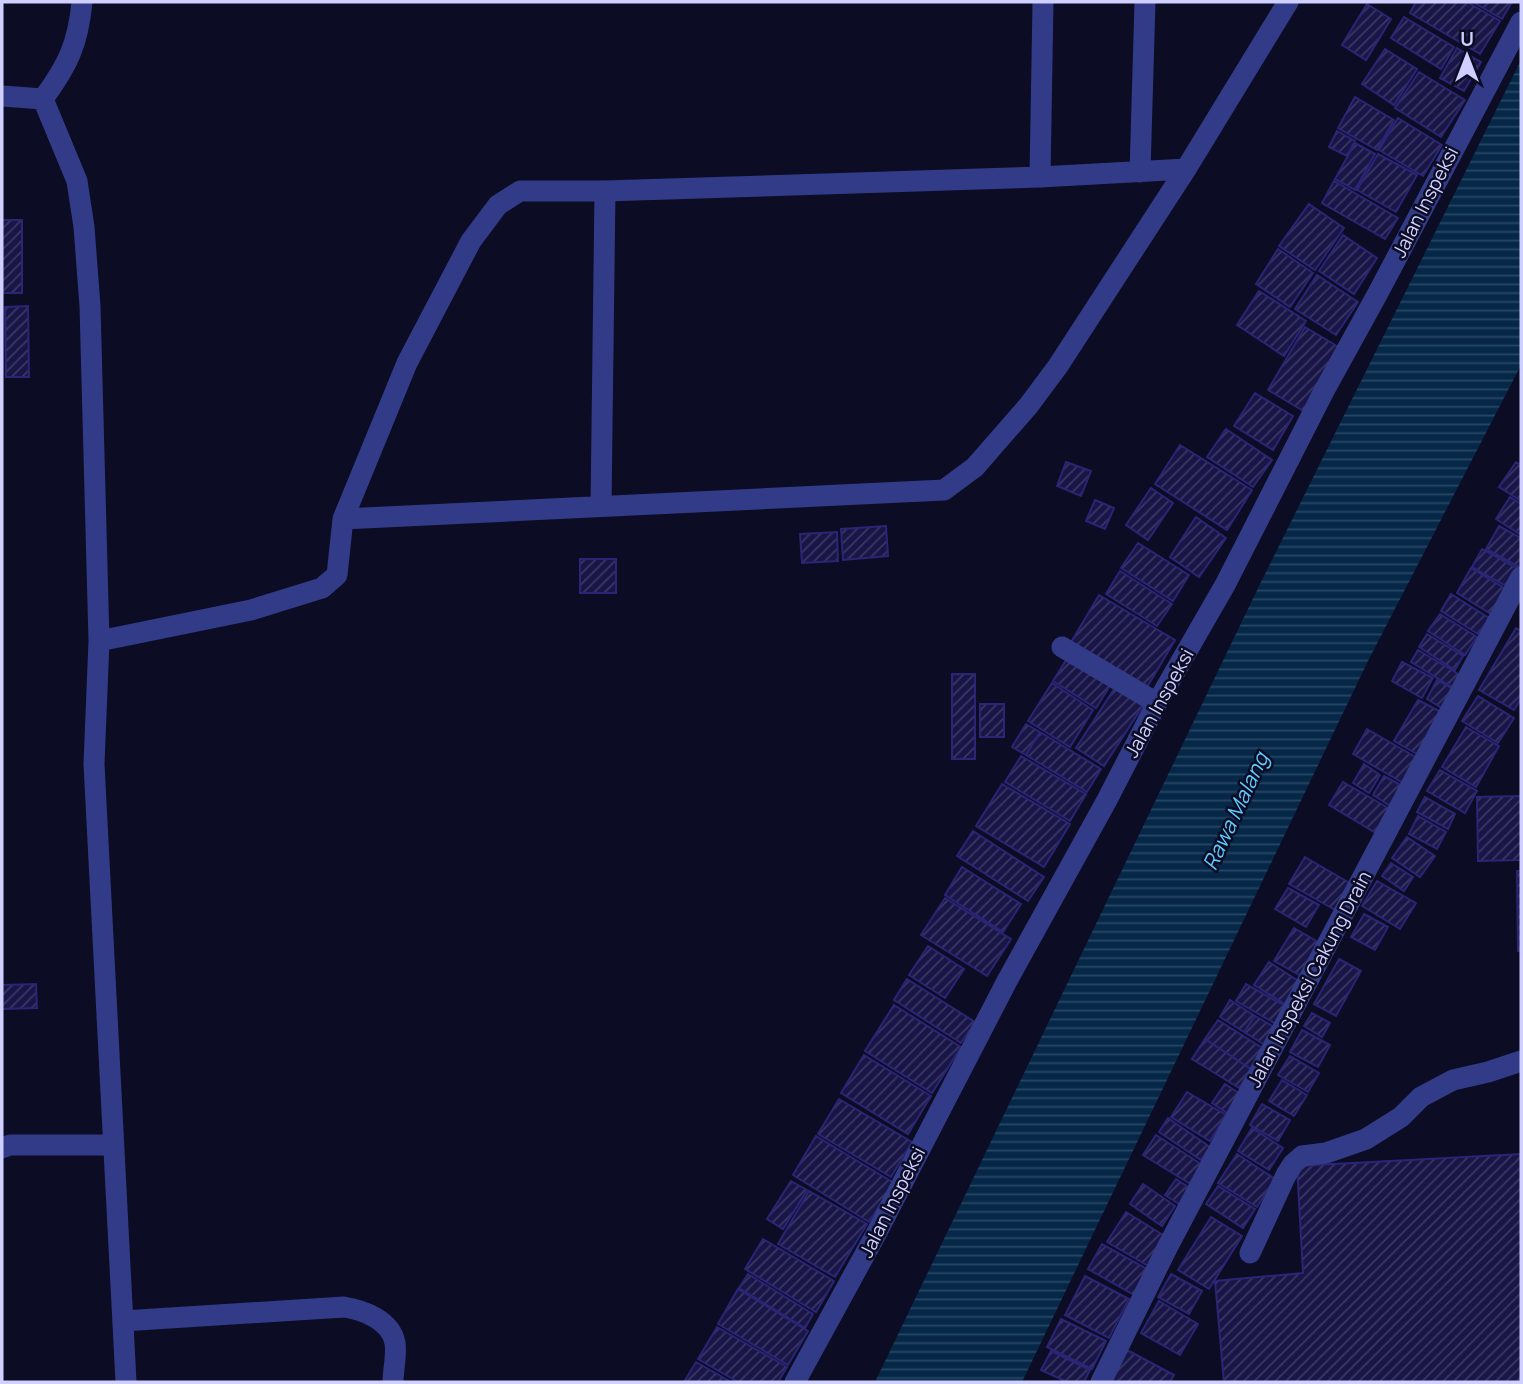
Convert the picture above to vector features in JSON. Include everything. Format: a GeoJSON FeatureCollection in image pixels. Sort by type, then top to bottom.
{"type":"FeatureCollection","features":[{"type":"Feature","properties":{"kind":"street"},"geometry":{"type":"LineString","coordinates":[[43,99],[62,74],[79,32],[82,2]]}},
{"type":"Feature","properties":{"kind":"street"},"geometry":{"type":"LineString","coordinates":[[1040,177],[1043,2]]}},
{"type":"Feature","properties":{"kind":"street"},"geometry":{"type":"LineString","coordinates":[[1140,172],[1145,2]]}},
{"type":"Feature","properties":{"kind":"street"},"geometry":{"type":"LineString","coordinates":[[343,519],[944,490],[975,467],[1051,376],[1186,169],[1288,2]]}},
{"type":"Feature","properties":{"kind":"street","name":"Jalan Inspeksi"},"geometry":{"type":"LineString","coordinates":[[795,1382],[876,1234],[1007,981],[1157,703],[1225,585],[1324,391],[1521,22]]}},
{"type":"Feature","properties":{"kind":"street"},"geometry":{"type":"LineString","coordinates":[[2,96],[43,99]]}},
{"type":"Feature","properties":{"kind":"street"},"geometry":{"type":"LineString","coordinates":[[43,99],[76,181],[84,227],[90,306],[99,641],[94,764],[126,1382]]}},
{"type":"Feature","properties":{"kind":"street"},"geometry":{"type":"LineString","coordinates":[[99,641],[251,610],[322,588],[337,575],[343,519],[407,363],[471,241],[498,205],[520,191],[605,191],[1040,177],[1186,169]]}},
{"type":"Feature","properties":{"kind":"street"},"geometry":{"type":"LineString","coordinates":[[601,506],[605,191]]}},
{"type":"Feature","properties":{"kind":"street","name":"Jalan Inspeksi Cakung Drain"},"geometry":{"type":"LineString","coordinates":[[1101,1382],[1219,1149],[1521,577]]}},
{"type":"Feature","properties":{"kind":"street"},"geometry":{"type":"LineString","coordinates":[[1062,647],[1157,703]]}},
{"type":"Feature","properties":{"kind":"street"},"geometry":{"type":"LineString","coordinates":[[1250,1252],[1286,1175],[1302,1156],[1326,1153],[1366,1139],[1401,1117],[1421,1097],[1454,1080],[1521,1061]]}},
{"type":"Feature","properties":{"kind":"street"},"geometry":{"type":"LineString","coordinates":[[2,1148],[10,1145],[113,1145]]}},
{"type":"Feature","properties":{"kind":"street"},"geometry":{"type":"LineString","coordinates":[[123,1321],[344,1307],[364,1310],[385,1326],[395,1342],[393,1382]]}},
{"type":"Feature","properties":{"kind":"water","name":"Rawa Malang"},"geometry":{"type":"Polygon","coordinates":[[[1521,60],[1521,365],[1368,661],[1022,1382],[875,1382],[1259,586],[1521,60]]]}},
{"type":"Feature","properties":{"kind":"building"},"geometry":{"type":"Polygon","coordinates":[[[1416,2],[1467,2],[1500,21],[1480,54],[1410,13],[1416,2]]]}},
{"type":"Feature","properties":{"kind":"building"},"geometry":{"type":"Polygon","coordinates":[[[1473,2],[1512,2],[1502,19],[1473,2]]]}},
{"type":"Feature","properties":{"kind":"building"},"geometry":{"type":"Polygon","coordinates":[[[1367,4],[1391,19],[1366,60],[1342,45],[1367,4]]]}},
{"type":"Feature","properties":{"kind":"building"},"geometry":{"type":"Polygon","coordinates":[[[1404,17],[1454,47],[1441,69],[1391,38],[1404,17]]]}},
{"type":"Feature","properties":{"kind":"building"},"geometry":{"type":"Polygon","coordinates":[[[1457,48],[1481,62],[1464,91],[1440,78],[1457,48]]]}},
{"type":"Feature","properties":{"kind":"building"},"geometry":{"type":"Polygon","coordinates":[[[1385,49],[1417,69],[1394,105],[1362,84],[1385,49]]]}},
{"type":"Feature","properties":{"kind":"building"},"geometry":{"type":"Polygon","coordinates":[[[1419,72],[1465,100],[1441,137],[1395,108],[1419,72]]]}},
{"type":"Feature","properties":{"kind":"building"},"geometry":{"type":"Polygon","coordinates":[[[1355,97],[1394,120],[1377,150],[1338,128],[1355,97]]]}},
{"type":"Feature","properties":{"kind":"building"},"geometry":{"type":"Polygon","coordinates":[[[1398,118],[1442,145],[1423,176],[1379,150],[1398,118]]]}},
{"type":"Feature","properties":{"kind":"building"},"geometry":{"type":"Polygon","coordinates":[[[1337,131],[1355,141],[1347,156],[1329,147],[1337,131]]]}},
{"type":"Feature","properties":{"kind":"building"},"geometry":{"type":"Polygon","coordinates":[[[1355,143],[1375,154],[1355,190],[1335,179],[1355,143]]]}},
{"type":"Feature","properties":{"kind":"building"},"geometry":{"type":"Polygon","coordinates":[[[1378,154],[1417,175],[1396,212],[1357,190],[1378,154]]]}},
{"type":"Feature","properties":{"kind":"building"},"geometry":{"type":"Polygon","coordinates":[[[1334,181],[1398,218],[1385,239],[1322,203],[1334,181]]]}},
{"type":"Feature","properties":{"kind":"building"},"geometry":{"type":"Polygon","coordinates":[[[1309,204],[1344,228],[1315,270],[1279,246],[1309,204]]]}},
{"type":"Feature","properties":{"kind":"building"},"geometry":{"type":"Polygon","coordinates":[[[2,220],[22,220],[22,293],[2,293],[2,220]]]}},
{"type":"Feature","properties":{"kind":"building"},"geometry":{"type":"Polygon","coordinates":[[[1343,235],[1377,258],[1354,294],[1319,271],[1343,235]]]}},
{"type":"Feature","properties":{"kind":"building"},"geometry":{"type":"Polygon","coordinates":[[[1278,249],[1313,273],[1290,307],[1256,284],[1278,249]]]}},
{"type":"Feature","properties":{"kind":"building"},"geometry":{"type":"Polygon","coordinates":[[[1317,275],[1358,302],[1336,335],[1295,309],[1317,275]]]}},
{"type":"Feature","properties":{"kind":"building"},"geometry":{"type":"Polygon","coordinates":[[[1259,291],[1306,321],[1284,356],[1237,325],[1259,291]]]}},
{"type":"Feature","properties":{"kind":"building"},"geometry":{"type":"Polygon","coordinates":[[[28,306],[29,377],[6,377],[5,307],[28,306]]]}},
{"type":"Feature","properties":{"kind":"building"},"geometry":{"type":"Polygon","coordinates":[[[1305,327],[1342,349],[1305,412],[1268,390],[1305,327]]]}},
{"type":"Feature","properties":{"kind":"building"},"geometry":{"type":"Polygon","coordinates":[[[1255,393],[1293,416],[1273,450],[1234,426],[1255,393]]]}},
{"type":"Feature","properties":{"kind":"building"},"geometry":{"type":"Polygon","coordinates":[[[1226,429],[1272,460],[1253,487],[1207,457],[1226,429]]]}},
{"type":"Feature","properties":{"kind":"building"},"geometry":{"type":"Polygon","coordinates":[[[1180,445],[1252,490],[1227,530],[1155,484],[1180,445]]]}},
{"type":"Feature","properties":{"kind":"building"},"geometry":{"type":"Polygon","coordinates":[[[1066,462],[1091,471],[1081,496],[1057,486],[1066,462]]]}},
{"type":"Feature","properties":{"kind":"building"},"geometry":{"type":"Polygon","coordinates":[[[1516,462],[1521,465],[1521,501],[1499,487],[1516,462]]]}},
{"type":"Feature","properties":{"kind":"building"},"geometry":{"type":"Polygon","coordinates":[[[1151,488],[1173,503],[1148,540],[1126,525],[1151,488]]]}},
{"type":"Feature","properties":{"kind":"building"},"geometry":{"type":"Polygon","coordinates":[[[1510,497],[1521,504],[1521,535],[1496,519],[1510,497]]]}},
{"type":"Feature","properties":{"kind":"building"},"geometry":{"type":"Polygon","coordinates":[[[1095,500],[1114,508],[1105,529],[1086,521],[1095,500]]]}},
{"type":"Feature","properties":{"kind":"building"},"geometry":{"type":"Polygon","coordinates":[[[1196,517],[1226,538],[1199,577],[1170,557],[1196,517]]]}},
{"type":"Feature","properties":{"kind":"building"},"geometry":{"type":"Polygon","coordinates":[[[886,526],[888,556],[843,560],[841,529],[886,526]]]}},
{"type":"Feature","properties":{"kind":"building"},"geometry":{"type":"Polygon","coordinates":[[[1499,526],[1521,538],[1521,568],[1486,549],[1499,526]]]}},
{"type":"Feature","properties":{"kind":"building"},"geometry":{"type":"Polygon","coordinates":[[[837,532],[838,561],[802,563],[800,534],[837,532]]]}},
{"type":"Feature","properties":{"kind":"building"},"geometry":{"type":"Polygon","coordinates":[[[1138,543],[1189,575],[1173,601],[1121,568],[1138,543]]]}},
{"type":"Feature","properties":{"kind":"building"},"geometry":{"type":"Polygon","coordinates":[[[1482,549],[1518,569],[1508,587],[1472,567],[1482,549]]]}},
{"type":"Feature","properties":{"kind":"building"},"geometry":{"type":"Polygon","coordinates":[[[580,559],[616,559],[616,593],[580,593],[580,559]]]}},
{"type":"Feature","properties":{"kind":"building"},"geometry":{"type":"Polygon","coordinates":[[[1471,568],[1506,589],[1491,614],[1457,593],[1471,568]]]}},
{"type":"Feature","properties":{"kind":"building"},"geometry":{"type":"Polygon","coordinates":[[[1120,571],[1172,604],[1157,626],[1106,594],[1120,571]]]}},
{"type":"Feature","properties":{"kind":"building"},"geometry":{"type":"Polygon","coordinates":[[[1451,594],[1489,618],[1478,634],[1441,611],[1451,594]]]}},
{"type":"Feature","properties":{"kind":"building"},"geometry":{"type":"Polygon","coordinates":[[[1099,595],[1175,640],[1146,689],[1070,644],[1099,595]]]}},
{"type":"Feature","properties":{"kind":"building"},"geometry":{"type":"Polygon","coordinates":[[[1440,614],[1477,637],[1465,655],[1428,631],[1440,614]]]}},
{"type":"Feature","properties":{"kind":"building"},"geometry":{"type":"Polygon","coordinates":[[[1516,628],[1521,631],[1521,699],[1514,710],[1479,690],[1516,628]]]}},
{"type":"Feature","properties":{"kind":"building"},"geometry":{"type":"Polygon","coordinates":[[[1427,634],[1463,656],[1455,670],[1419,647],[1427,634]]]}},
{"type":"Feature","properties":{"kind":"building"},"geometry":{"type":"Polygon","coordinates":[[[1418,650],[1460,675],[1452,687],[1411,662],[1418,650]]]}},
{"type":"Feature","properties":{"kind":"building"},"geometry":{"type":"Polygon","coordinates":[[[1070,654],[1113,681],[1096,708],[1053,681],[1070,654]]]}},
{"type":"Feature","properties":{"kind":"building"},"geometry":{"type":"Polygon","coordinates":[[[1402,662],[1433,678],[1422,698],[1392,681],[1402,662]]]}},
{"type":"Feature","properties":{"kind":"building"},"geometry":{"type":"Polygon","coordinates":[[[952,674],[975,674],[975,759],[952,759],[952,674]]]}},
{"type":"Feature","properties":{"kind":"building"},"geometry":{"type":"Polygon","coordinates":[[[1437,680],[1453,689],[1442,708],[1427,699],[1437,680]]]}},
{"type":"Feature","properties":{"kind":"building"},"geometry":{"type":"Polygon","coordinates":[[[1052,683],[1093,710],[1070,747],[1028,721],[1052,683]]]}},
{"type":"Feature","properties":{"kind":"building"},"geometry":{"type":"Polygon","coordinates":[[[1118,683],[1146,701],[1104,766],[1076,748],[1118,683]]]}},
{"type":"Feature","properties":{"kind":"building"},"geometry":{"type":"Polygon","coordinates":[[[1478,696],[1514,718],[1498,743],[1462,721],[1478,696]]]}},
{"type":"Feature","properties":{"kind":"building"},"geometry":{"type":"Polygon","coordinates":[[[1418,700],[1441,712],[1417,754],[1394,741],[1418,700]]]}},
{"type":"Feature","properties":{"kind":"building"},"geometry":{"type":"Polygon","coordinates":[[[980,704],[1004,704],[1004,737],[980,737],[980,704]]]}},
{"type":"Feature","properties":{"kind":"building"},"geometry":{"type":"Polygon","coordinates":[[[1026,724],[1040,732],[1026,755],[1012,747],[1026,724]]]}},
{"type":"Feature","properties":{"kind":"building"},"geometry":{"type":"Polygon","coordinates":[[[1466,727],[1499,746],[1476,787],[1442,767],[1466,727]]]}},
{"type":"Feature","properties":{"kind":"building"},"geometry":{"type":"Polygon","coordinates":[[[1367,729],[1419,759],[1405,784],[1353,754],[1367,729]]]}},
{"type":"Feature","properties":{"kind":"building"},"geometry":{"type":"Polygon","coordinates":[[[1040,732],[1101,769],[1087,792],[1026,755],[1040,732]]]}},
{"type":"Feature","properties":{"kind":"building"},"geometry":{"type":"Polygon","coordinates":[[[1021,756],[1086,794],[1070,821],[1005,782],[1021,756]]]}},
{"type":"Feature","properties":{"kind":"building"},"geometry":{"type":"Polygon","coordinates":[[[1364,764],[1380,775],[1369,793],[1353,783],[1364,764]]]}},
{"type":"Feature","properties":{"kind":"building"},"geometry":{"type":"Polygon","coordinates":[[[1440,770],[1477,791],[1465,813],[1427,791],[1440,770]]]}},
{"type":"Feature","properties":{"kind":"building"},"geometry":{"type":"Polygon","coordinates":[[[1384,776],[1404,787],[1392,807],[1373,795],[1384,776]]]}},
{"type":"Feature","properties":{"kind":"building"},"geometry":{"type":"Polygon","coordinates":[[[1343,782],[1390,809],[1376,833],[1329,805],[1343,782]]]}},
{"type":"Feature","properties":{"kind":"building"},"geometry":{"type":"Polygon","coordinates":[[[1002,784],[1070,824],[1044,867],[976,826],[1002,784]]]}},
{"type":"Feature","properties":{"kind":"building"},"geometry":{"type":"Polygon","coordinates":[[[1521,796],[1521,860],[1478,861],[1477,797],[1521,796]]]}},
{"type":"Feature","properties":{"kind":"building"},"geometry":{"type":"Polygon","coordinates":[[[1425,797],[1455,814],[1448,829],[1417,812],[1425,797]]]}},
{"type":"Feature","properties":{"kind":"building"},"geometry":{"type":"Polygon","coordinates":[[[1418,816],[1446,832],[1437,849],[1409,834],[1418,816]]]}},
{"type":"Feature","properties":{"kind":"building"},"geometry":{"type":"Polygon","coordinates":[[[973,831],[1044,877],[1028,901],[957,856],[973,831]]]}},
{"type":"Feature","properties":{"kind":"building"},"geometry":{"type":"Polygon","coordinates":[[[1407,837],[1435,856],[1420,877],[1392,858],[1407,837]]]}},
{"type":"Feature","properties":{"kind":"building"},"geometry":{"type":"Polygon","coordinates":[[[1305,857],[1353,885],[1337,911],[1289,884],[1305,857]]]}},
{"type":"Feature","properties":{"kind":"building"},"geometry":{"type":"Polygon","coordinates":[[[1391,863],[1413,877],[1404,891],[1382,876],[1391,863]]]}},
{"type":"Feature","properties":{"kind":"building"},"geometry":{"type":"Polygon","coordinates":[[[962,867],[1021,904],[1003,932],[945,895],[962,867]]]}},
{"type":"Feature","properties":{"kind":"building"},"geometry":{"type":"Polygon","coordinates":[[[1517,871],[1521,871],[1521,951],[1518,951],[1517,871]]]}},
{"type":"Feature","properties":{"kind":"building"},"geometry":{"type":"Polygon","coordinates":[[[1377,881],[1416,903],[1400,929],[1362,906],[1377,881]]]}},
{"type":"Feature","properties":{"kind":"building"},"geometry":{"type":"Polygon","coordinates":[[[1288,888],[1319,905],[1306,927],[1275,909],[1288,888]]]}},
{"type":"Feature","properties":{"kind":"building"},"geometry":{"type":"Polygon","coordinates":[[[945,898],[1011,939],[987,976],[921,935],[945,898]]]}},
{"type":"Feature","properties":{"kind":"building"},"geometry":{"type":"Polygon","coordinates":[[[1364,914],[1388,927],[1375,950],[1351,937],[1364,914]]]}},
{"type":"Feature","properties":{"kind":"building"},"geometry":{"type":"Polygon","coordinates":[[[1294,928],[1320,943],[1301,976],[1274,961],[1294,928]]]}},
{"type":"Feature","properties":{"kind":"building"},"geometry":{"type":"Polygon","coordinates":[[[928,946],[964,969],[945,998],[909,975],[928,946]]]}},
{"type":"Feature","properties":{"kind":"building"},"geometry":{"type":"Polygon","coordinates":[[[1339,959],[1361,971],[1336,1016],[1314,1004],[1339,959]]]}},
{"type":"Feature","properties":{"kind":"building"},"geometry":{"type":"Polygon","coordinates":[[[1269,962],[1300,982],[1285,1004],[1254,985],[1269,962]]]}},
{"type":"Feature","properties":{"kind":"building"},"geometry":{"type":"Polygon","coordinates":[[[907,979],[975,1022],[961,1043],[894,1000],[907,979]]]}},
{"type":"Feature","properties":{"kind":"building"},"geometry":{"type":"Polygon","coordinates":[[[36,984],[37,1008],[2,1009],[2,985],[36,984]]]}},
{"type":"Feature","properties":{"kind":"building"},"geometry":{"type":"Polygon","coordinates":[[[1246,984],[1285,1006],[1276,1024],[1236,1001],[1246,984]]]}},
{"type":"Feature","properties":{"kind":"building"},"geometry":{"type":"Polygon","coordinates":[[[1230,1000],[1255,1016],[1244,1032],[1220,1017],[1230,1000]]]}},
{"type":"Feature","properties":{"kind":"building"},"geometry":{"type":"Polygon","coordinates":[[[894,1005],[961,1047],[932,1093],[865,1051],[894,1005]]]}},
{"type":"Feature","properties":{"kind":"building"},"geometry":{"type":"Polygon","coordinates":[[[1312,1013],[1330,1023],[1322,1037],[1304,1026],[1312,1013]]]}},
{"type":"Feature","properties":{"kind":"building"},"geometry":{"type":"Polygon","coordinates":[[[1255,1016],[1276,1028],[1265,1045],[1244,1032],[1255,1016]]]}},
{"type":"Feature","properties":{"kind":"building"},"geometry":{"type":"Polygon","coordinates":[[[1218,1020],[1264,1049],[1251,1069],[1205,1039],[1218,1020]]]}},
{"type":"Feature","properties":{"kind":"building"},"geometry":{"type":"Polygon","coordinates":[[[1302,1030],[1330,1045],[1318,1067],[1290,1052],[1302,1030]]]}},
{"type":"Feature","properties":{"kind":"building"},"geometry":{"type":"Polygon","coordinates":[[[1205,1039],[1251,1069],[1239,1088],[1192,1059],[1205,1039]]]}},
{"type":"Feature","properties":{"kind":"building"},"geometry":{"type":"Polygon","coordinates":[[[864,1055],[931,1096],[908,1134],[841,1093],[864,1055]]]}},
{"type":"Feature","properties":{"kind":"building"},"geometry":{"type":"Polygon","coordinates":[[[1290,1056],[1319,1073],[1308,1092],[1278,1075],[1290,1056]]]}},
{"type":"Feature","properties":{"kind":"building"},"geometry":{"type":"Polygon","coordinates":[[[1282,1080],[1307,1095],[1294,1116],[1269,1101],[1282,1080]]]}},
{"type":"Feature","properties":{"kind":"building"},"geometry":{"type":"Polygon","coordinates":[[[1225,1084],[1240,1094],[1227,1113],[1212,1103],[1225,1084]]]}},
{"type":"Feature","properties":{"kind":"building"},"geometry":{"type":"Polygon","coordinates":[[[1187,1092],[1226,1115],[1210,1141],[1171,1117],[1187,1092]]]}},
{"type":"Feature","properties":{"kind":"building"},"geometry":{"type":"Polygon","coordinates":[[[839,1099],[912,1142],[891,1177],[818,1134],[839,1099]]]}},
{"type":"Feature","properties":{"kind":"building"},"geometry":{"type":"Polygon","coordinates":[[[1262,1104],[1290,1120],[1278,1141],[1250,1125],[1262,1104]]]}},
{"type":"Feature","properties":{"kind":"building"},"geometry":{"type":"Polygon","coordinates":[[[1168,1118],[1210,1147],[1201,1160],[1159,1132],[1168,1118]]]}},
{"type":"Feature","properties":{"kind":"building"},"geometry":{"type":"Polygon","coordinates":[[[1252,1128],[1283,1148],[1269,1170],[1238,1151],[1252,1128]]]}},
{"type":"Feature","properties":{"kind":"building"},"geometry":{"type":"Polygon","coordinates":[[[1156,1135],[1204,1166],[1192,1185],[1143,1155],[1156,1135]]]}},
{"type":"Feature","properties":{"kind":"building"},"geometry":{"type":"Polygon","coordinates":[[[816,1136],[894,1183],[869,1222],[793,1175],[816,1136]]]}},
{"type":"Feature","properties":{"kind":"building"},"geometry":{"type":"Polygon","coordinates":[[[1237,1154],[1275,1179],[1257,1207],[1218,1183],[1237,1154]]]}},
{"type":"Feature","properties":{"kind":"building"},"geometry":{"type":"Polygon","coordinates":[[[1521,1154],[1521,1382],[1224,1382],[1215,1281],[1303,1273],[1297,1166],[1521,1154]]]}},
{"type":"Feature","properties":{"kind":"building"},"geometry":{"type":"Polygon","coordinates":[[[1176,1179],[1193,1190],[1182,1206],[1165,1195],[1176,1179]]]}},
{"type":"Feature","properties":{"kind":"building"},"geometry":{"type":"Polygon","coordinates":[[[791,1181],[807,1190],[783,1229],[767,1219],[791,1181]]]}},
{"type":"Feature","properties":{"kind":"building"},"geometry":{"type":"Polygon","coordinates":[[[1143,1184],[1175,1206],[1162,1226],[1130,1204],[1143,1184]]]}},
{"type":"Feature","properties":{"kind":"building"},"geometry":{"type":"Polygon","coordinates":[[[1218,1186],[1255,1209],[1243,1228],[1206,1204],[1218,1186]]]}},
{"type":"Feature","properties":{"kind":"building"},"geometry":{"type":"Polygon","coordinates":[[[809,1191],[867,1224],[835,1277],[778,1244],[809,1191]]]}},
{"type":"Feature","properties":{"kind":"building"},"geometry":{"type":"Polygon","coordinates":[[[1126,1212],[1168,1238],[1150,1267],[1107,1242],[1126,1212]]]}},
{"type":"Feature","properties":{"kind":"building"},"geometry":{"type":"Polygon","coordinates":[[[1211,1217],[1242,1236],[1209,1289],[1178,1270],[1211,1217]]]}},
{"type":"Feature","properties":{"kind":"building"},"geometry":{"type":"Polygon","coordinates":[[[763,1239],[834,1281],[816,1312],[745,1269],[763,1239]]]}},
{"type":"Feature","properties":{"kind":"building"},"geometry":{"type":"Polygon","coordinates":[[[1102,1244],[1149,1270],[1134,1295],[1088,1269],[1102,1244]]]}},
{"type":"Feature","properties":{"kind":"building"},"geometry":{"type":"Polygon","coordinates":[[[748,1274],[813,1314],[805,1328],[739,1288],[748,1274]]]}},
{"type":"Feature","properties":{"kind":"building"},"geometry":{"type":"Polygon","coordinates":[[[1171,1274],[1202,1291],[1189,1314],[1158,1297],[1171,1274]]]}},
{"type":"Feature","properties":{"kind":"building"},"geometry":{"type":"Polygon","coordinates":[[[1085,1276],[1129,1299],[1109,1338],[1065,1315],[1085,1276]]]}},
{"type":"Feature","properties":{"kind":"building"},"geometry":{"type":"Polygon","coordinates":[[[738,1289],[808,1331],[788,1365],[718,1324],[738,1289]]]}},
{"type":"Feature","properties":{"kind":"building"},"geometry":{"type":"Polygon","coordinates":[[[1159,1301],[1198,1324],[1180,1355],[1141,1333],[1159,1301]]]}},
{"type":"Feature","properties":{"kind":"building"},"geometry":{"type":"Polygon","coordinates":[[[1061,1319],[1106,1341],[1092,1369],[1047,1347],[1061,1319]]]}},
{"type":"Feature","properties":{"kind":"building"},"geometry":{"type":"Polygon","coordinates":[[[717,1327],[787,1367],[778,1382],[738,1382],[698,1359],[717,1327]]]}},
{"type":"Feature","properties":{"kind":"building"},"geometry":{"type":"Polygon","coordinates":[[[1127,1350],[1174,1375],[1170,1382],[1110,1382],[1127,1350]]]}},
{"type":"Feature","properties":{"kind":"building"},"geometry":{"type":"Polygon","coordinates":[[[1051,1351],[1090,1370],[1084,1382],[1067,1382],[1041,1370],[1051,1351]]]}},
{"type":"Feature","properties":{"kind":"building"},"geometry":{"type":"Polygon","coordinates":[[[696,1362],[731,1382],[684,1382],[696,1362]]]}}]}
